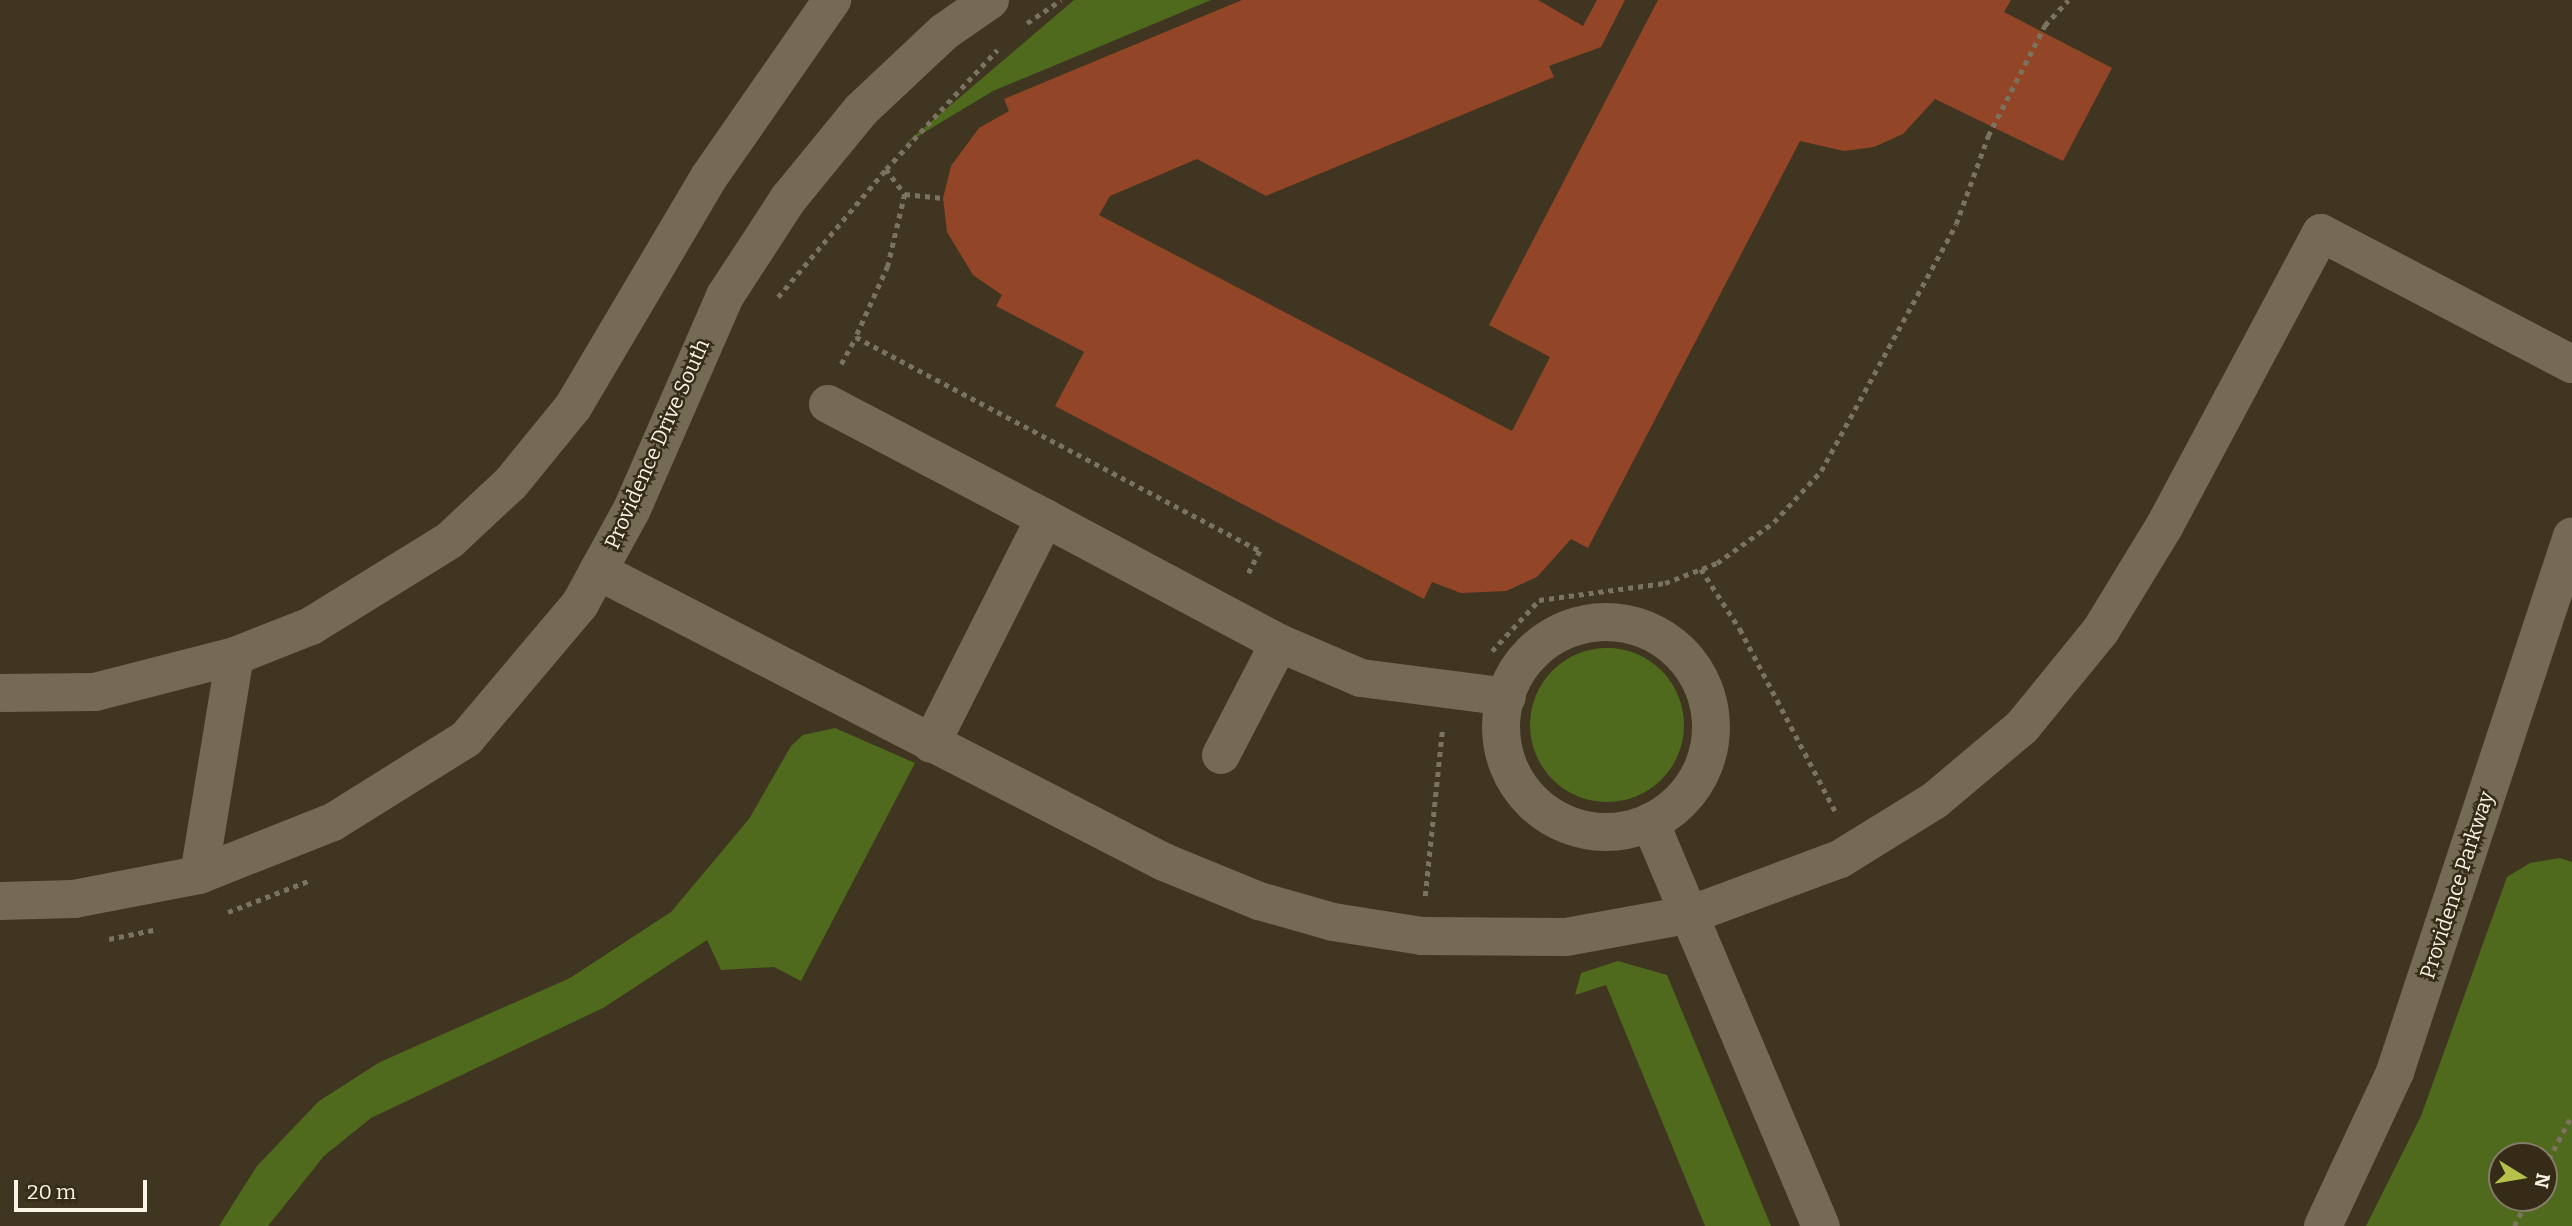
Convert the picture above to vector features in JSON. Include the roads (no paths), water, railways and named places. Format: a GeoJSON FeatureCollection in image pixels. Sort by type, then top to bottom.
{"type":"FeatureCollection","features":[{"type":"Feature","properties":{"kind":"street"},"geometry":{"type":"LineString","coordinates":[[0,694],[95,692],[235,656],[311,626],[376,590],[450,540],[511,483],[573,407],[709,177],[832,0]]}},
{"type":"Feature","properties":{"kind":"street","name":"Providence Drive South"},"geometry":{"type":"LineString","coordinates":[[0,901],[74,899],[199,875],[333,822],[466,739],[580,604],[632,509],[725,296],[789,198],[861,110],[944,32],[990,0]]}},
{"type":"Feature","properties":{"kind":"street"},"geometry":{"type":"LineString","coordinates":[[598,570],[1164,862],[1259,901],[1333,922],[1422,936],[1566,937],[1692,914],[1858,848],[1934,801],[2022,727],[2066,679],[2165,525],[2321,233],[2572,364]]}},
{"type":"Feature","properties":{"kind":"street"},"geometry":{"type":"LineString","coordinates":[[828,404],[1279,643],[1361,678],[1507,697]]}},
{"type":"Feature","properties":{"kind":"street"},"geometry":{"type":"LineString","coordinates":[[931,744],[1045,518]]}},
{"type":"Feature","properties":{"kind":"street","name":"Providence Parkway"},"geometry":{"type":"LineString","coordinates":[[2323,1226],[2395,1072],[2572,536]]}},
{"type":"Feature","properties":{"kind":"street"},"geometry":{"type":"LineString","coordinates":[[1598,622],[1634,625],[1666,640],[1692,666],[1708,699],[1712,734],[1703,768],[1687,796],[1650,822],[1597,833],[1563,824],[1535,806],[1515,780],[1503,749],[1507,697],[1533,651],[1563,631],[1598,622]]}},
{"type":"Feature","properties":{"kind":"street"},"geometry":{"type":"LineString","coordinates":[[1221,755],[1279,643]]}},
{"type":"Feature","properties":{"kind":"street"},"geometry":{"type":"LineString","coordinates":[[199,875],[235,656]]}},
{"type":"Feature","properties":{"kind":"street"},"geometry":{"type":"LineString","coordinates":[[1650,822],[1692,914],[1821,1226]]}}]}
